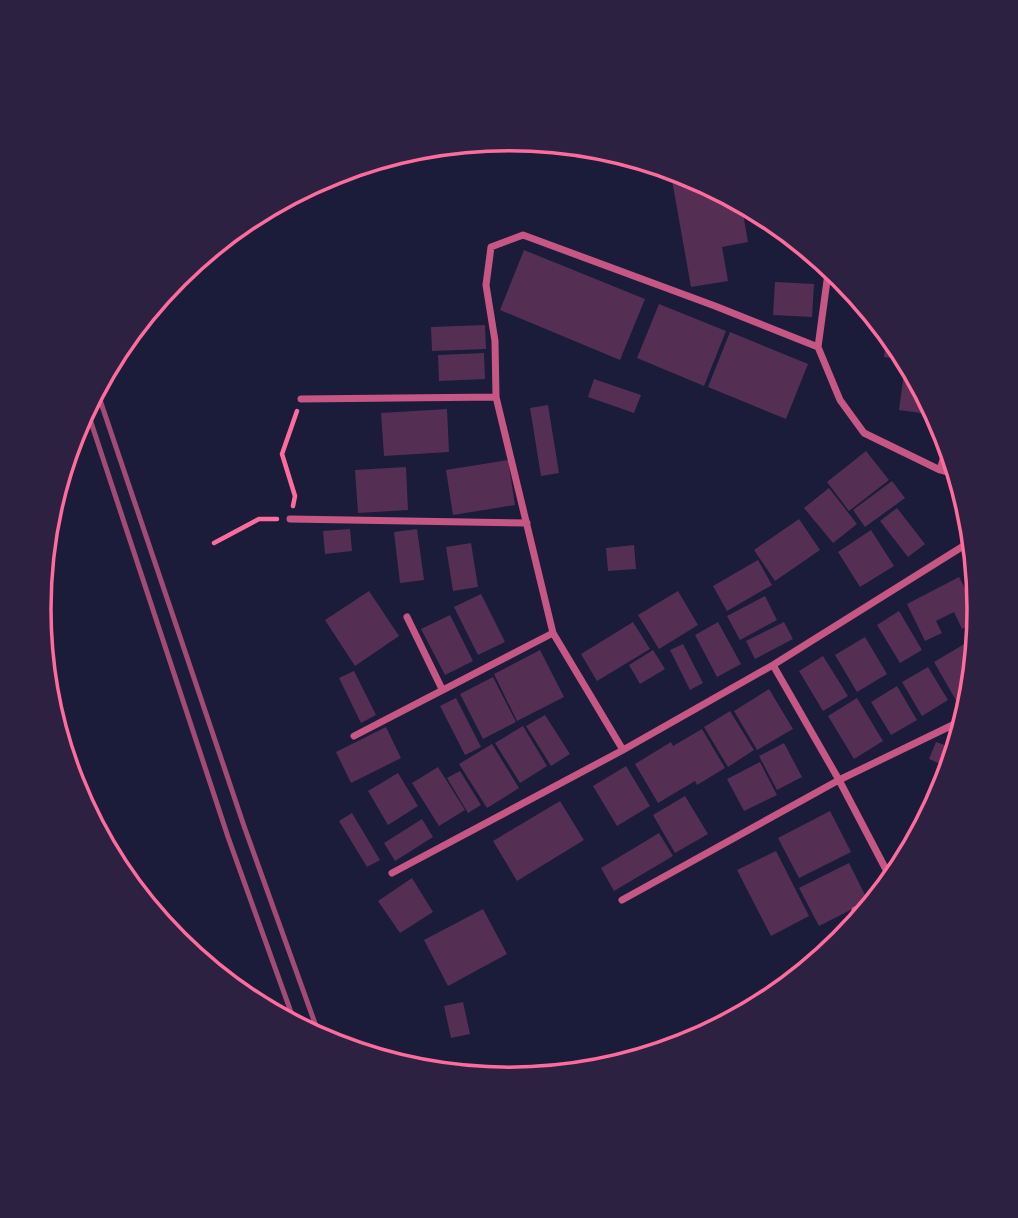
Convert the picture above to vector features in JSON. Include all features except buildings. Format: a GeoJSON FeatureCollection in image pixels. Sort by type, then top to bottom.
{"type":"FeatureCollection","features":[{"type":"Feature","properties":{"kind":"street"},"geometry":{"type":"LineString","coordinates":[[623,750],[553,634],[496,397],[495,341],[486,285],[491,247],[523,236],[715,306],[818,347]]}},
{"type":"Feature","properties":{"kind":"street"},"geometry":{"type":"LineString","coordinates":[[827,279],[818,347],[840,400],[864,433],[946,472]]}},
{"type":"Feature","properties":{"kind":"street"},"geometry":{"type":"LineString","coordinates":[[301,399],[496,397]]}},
{"type":"Feature","properties":{"kind":"street"},"geometry":{"type":"LineString","coordinates":[[940,470],[943,461]]}},
{"type":"Feature","properties":{"kind":"street"},"geometry":{"type":"LineString","coordinates":[[290,519],[527,523]]}},
{"type":"Feature","properties":{"kind":"street"},"geometry":{"type":"LineString","coordinates":[[392,873],[623,750],[773,665],[963,547]]}},
{"type":"Feature","properties":{"kind":"street"},"geometry":{"type":"LineString","coordinates":[[407,617],[442,689]]}},
{"type":"Feature","properties":{"kind":"street"},"geometry":{"type":"LineString","coordinates":[[354,736],[553,634]]}},
{"type":"Feature","properties":{"kind":"street"},"geometry":{"type":"LineString","coordinates":[[773,665],[839,780],[886,870]]}},
{"type":"Feature","properties":{"kind":"street"},"geometry":{"type":"LineString","coordinates":[[622,900],[839,780],[953,725]]}},
{"type":"Feature","properties":{"kind":"path"},"geometry":{"type":"LineString","coordinates":[[214,543],[259,519],[290,519],[295,496],[282,454],[301,399]]}},
{"type":"Feature","properties":{"kind":"railway"},"geometry":{"type":"LineString","coordinates":[[101,401],[244,826],[315,1024]]}},
{"type":"Feature","properties":{"kind":"railway"},"geometry":{"type":"LineString","coordinates":[[91,422],[228,837],[291,1012]]}}]}
